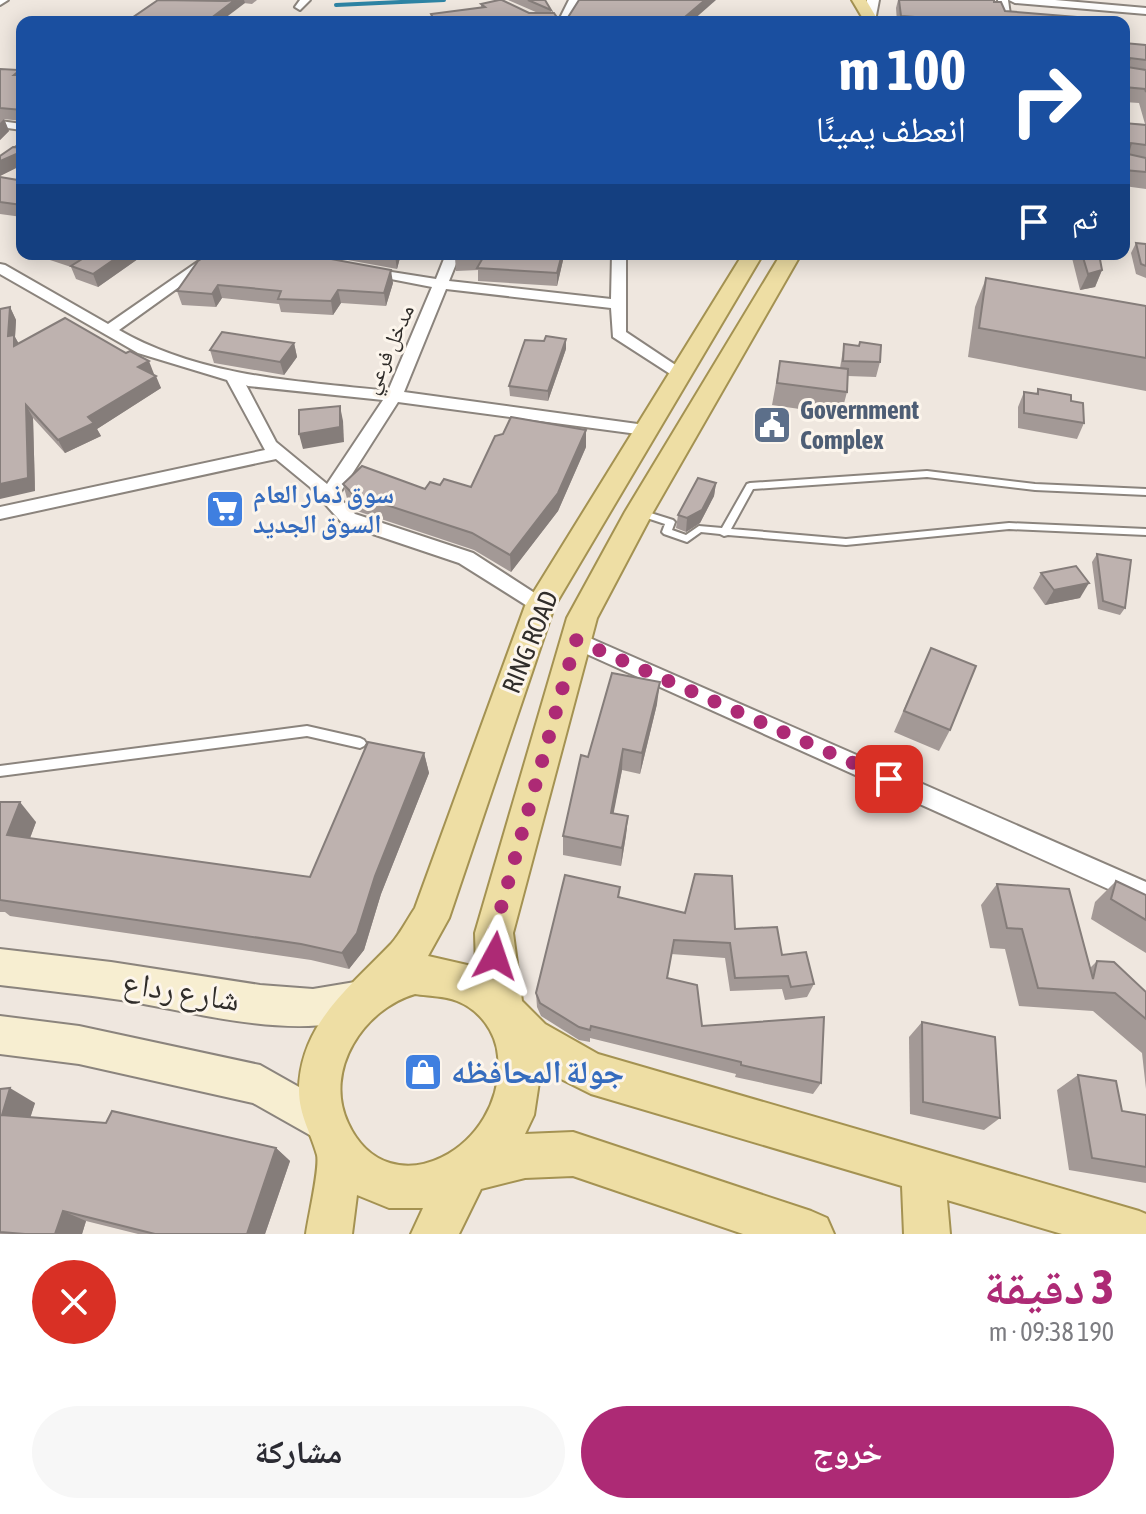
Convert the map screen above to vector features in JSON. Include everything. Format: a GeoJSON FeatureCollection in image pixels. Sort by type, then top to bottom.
{"type":"FeatureCollection","features":[{"type":"Feature","properties":{"kind":"main road","name":"RING ROAD"},"geometry":{"type":"LineString","coordinates":[[361,1000],[407,955],[430,918],[540,606],[749,260]]}},
{"type":"Feature","properties":{"kind":"main road","name":"RING ROAD"},"geometry":{"type":"LineString","coordinates":[[510,1022],[495,978],[494,933],[582,618],[639,512],[787,260]]}},
{"type":"Feature","properties":{"kind":"main road"},"geometry":{"type":"LineString","coordinates":[[602,501],[639,512]]}},
{"type":"Feature","properties":{"kind":"main road","name":"شارع رداع"},"geometry":{"type":"LineString","coordinates":[[0,967],[111,980],[260,1004],[313,1008],[361,1000]]}},
{"type":"Feature","properties":{"kind":"main road"},"geometry":{"type":"LineString","coordinates":[[329,1234],[332,1138],[319,1090],[325,1056],[339,1025],[361,1000],[387,983],[415,974],[444,974],[470,982],[482,990],[493,998],[510,1022],[520,1051],[521,1084],[512,1117],[494,1147],[467,1171],[434,1234]]}},
{"type":"Feature","properties":{"kind":"main road"},"geometry":{"type":"LineString","coordinates":[[510,1022],[557,1055],[591,1073],[1139,1234]]}},
{"type":"Feature","properties":{"kind":"main road"},"geometry":{"type":"LineString","coordinates":[[0,1035],[79,1045],[260,1085],[332,1138],[366,1176],[398,1188],[434,1185],[467,1171],[525,1156],[573,1154],[811,1234]]}},
{"type":"Feature","properties":{"kind":"main road"},"geometry":{"type":"LineString","coordinates":[[923,1170],[927,1234]]}},
{"type":"Feature","properties":{"kind":"street"},"geometry":{"type":"LineString","coordinates":[[1015,0],[1146,8]]}},
{"type":"Feature","properties":{"kind":"street"},"geometry":{"type":"LineString","coordinates":[[1078,0],[1146,8]]}},
{"type":"Feature","properties":{"kind":"street"},"geometry":{"type":"LineString","coordinates":[[0,165],[16,152]]}},
{"type":"Feature","properties":{"kind":"street"},"geometry":{"type":"LineString","coordinates":[[109,330],[209,260]]}},
{"type":"Feature","properties":{"kind":"street","name":"مدخل فرعي"},"geometry":{"type":"LineString","coordinates":[[328,497],[394,396],[450,260]]}},
{"type":"Feature","properties":{"kind":"street"},"geometry":{"type":"LineString","coordinates":[[619,260],[618,334],[681,374]]}},
{"type":"Feature","properties":{"kind":"street"},"geometry":{"type":"LineString","coordinates":[[0,268],[143,350],[248,381],[394,396],[645,430]]}},
{"type":"Feature","properties":{"kind":"street"},"geometry":{"type":"LineString","coordinates":[[350,268],[440,284],[618,304]]}},
{"type":"Feature","properties":{"kind":"street"},"geometry":{"type":"LineString","coordinates":[[233,376],[269,445],[349,519],[466,558],[540,606]]}},
{"type":"Feature","properties":{"kind":"street"},"geometry":{"type":"LineString","coordinates":[[0,513],[278,453]]}},
{"type":"Feature","properties":{"kind":"street"},"geometry":{"type":"LineString","coordinates":[[576,640],[1146,894]]}},
{"type":"Feature","properties":{"kind":"lane"},"geometry":{"type":"LineString","coordinates":[[724,533],[750,486],[927,474],[1035,487],[1146,492]]}},
{"type":"Feature","properties":{"kind":"lane"},"geometry":{"type":"LineString","coordinates":[[639,512],[670,522],[667,532],[687,539],[699,529],[846,542],[1009,526],[1146,532]]}},
{"type":"Feature","properties":{"kind":"lane"},"geometry":{"type":"LineString","coordinates":[[0,771],[307,731],[360,743]]}},
{"type":"Feature","properties":{"kind":"building"},"geometry":{"type":"Polygon","coordinates":[[[158,0],[235,0],[214,16],[135,16],[158,0]]]}},
{"type":"Feature","properties":{"kind":"building"},"geometry":{"type":"Polygon","coordinates":[[[502,0],[529,13],[554,13],[556,16],[431,14],[485,7],[481,4],[502,0]]]}},
{"type":"Feature","properties":{"kind":"building"},"geometry":{"type":"Polygon","coordinates":[[[528,0],[545,0],[551,10],[528,0]]]}},
{"type":"Feature","properties":{"kind":"building"},"geometry":{"type":"Polygon","coordinates":[[[579,0],[705,0],[686,16],[569,16],[579,0]]]}},
{"type":"Feature","properties":{"kind":"building"},"geometry":{"type":"Polygon","coordinates":[[[899,0],[994,0],[1001,2],[1005,11],[1065,16],[901,16],[899,0]]]}},
{"type":"Feature","properties":{"kind":"building"},"geometry":{"type":"Polygon","coordinates":[[[1130,44],[1146,45],[1146,60],[1130,58],[1130,44]]]}},
{"type":"Feature","properties":{"kind":"building"},"geometry":{"type":"Polygon","coordinates":[[[1130,67],[1146,70],[1146,92],[1145,89],[1130,88],[1130,67]]]}},
{"type":"Feature","properties":{"kind":"building"},"geometry":{"type":"Polygon","coordinates":[[[0,69],[16,70],[16,109],[0,108],[0,69]]]}},
{"type":"Feature","properties":{"kind":"building"},"geometry":{"type":"Polygon","coordinates":[[[1130,124],[1146,125],[1146,145],[1131,143],[1130,147],[1130,124]]]}},
{"type":"Feature","properties":{"kind":"building"},"geometry":{"type":"Polygon","coordinates":[[[16,147],[16,154],[0,161],[0,156],[16,147]]]}},
{"type":"Feature","properties":{"kind":"building"},"geometry":{"type":"Polygon","coordinates":[[[1130,154],[1146,158],[1146,172],[1130,171],[1130,154]]]}},
{"type":"Feature","properties":{"kind":"building"},"geometry":{"type":"Polygon","coordinates":[[[0,177],[16,180],[16,204],[0,202],[0,177]]]}},
{"type":"Feature","properties":{"kind":"building"},"geometry":{"type":"Polygon","coordinates":[[[1136,243],[1146,244],[1146,266],[1141,264],[1136,243]]]}},
{"type":"Feature","properties":{"kind":"building"},"geometry":{"type":"Polygon","coordinates":[[[80,260],[113,260],[93,274],[71,266],[80,260]]]}},
{"type":"Feature","properties":{"kind":"building"},"geometry":{"type":"Polygon","coordinates":[[[337,260],[391,270],[384,293],[338,290],[331,301],[278,299],[281,291],[218,285],[212,294],[177,291],[198,261],[337,260]]]}},
{"type":"Feature","properties":{"kind":"building"},"geometry":{"type":"Polygon","coordinates":[[[482,260],[560,260],[557,273],[477,268],[482,260]]]}},
{"type":"Feature","properties":{"kind":"building"},"geometry":{"type":"Polygon","coordinates":[[[1084,260],[1100,260],[1102,270],[1088,274],[1084,260]]]}},
{"type":"Feature","properties":{"kind":"building"},"geometry":{"type":"Polygon","coordinates":[[[986,278],[1146,306],[1146,358],[979,328],[986,278]]]}},
{"type":"Feature","properties":{"kind":"building"},"geometry":{"type":"Polygon","coordinates":[[[10,307],[8,336],[14,335],[14,346],[65,318],[126,353],[130,351],[149,361],[138,367],[156,376],[88,417],[94,423],[58,440],[26,405],[28,478],[0,484],[0,309],[10,307]]]}},
{"type":"Feature","properties":{"kind":"building"},"geometry":{"type":"Polygon","coordinates":[[[222,332],[294,343],[280,362],[210,350],[222,332]]]}},
{"type":"Feature","properties":{"kind":"building"},"geometry":{"type":"Polygon","coordinates":[[[546,336],[566,339],[548,391],[509,386],[525,340],[544,341],[546,336]]]}},
{"type":"Feature","properties":{"kind":"building"},"geometry":{"type":"Polygon","coordinates":[[[860,342],[881,345],[880,362],[843,361],[844,344],[859,346],[860,342]]]}},
{"type":"Feature","properties":{"kind":"building"},"geometry":{"type":"Polygon","coordinates":[[[780,361],[848,369],[847,392],[777,383],[780,361]]]}},
{"type":"Feature","properties":{"kind":"building"},"geometry":{"type":"Polygon","coordinates":[[[1038,389],[1071,395],[1071,401],[1083,403],[1084,423],[1024,413],[1024,392],[1038,394],[1038,389]]]}},
{"type":"Feature","properties":{"kind":"building"},"geometry":{"type":"Polygon","coordinates":[[[340,406],[340,427],[299,434],[299,410],[340,406]]]}},
{"type":"Feature","properties":{"kind":"building"},"geometry":{"type":"Polygon","coordinates":[[[511,417],[586,430],[558,493],[510,555],[472,533],[353,494],[343,484],[362,466],[425,489],[430,482],[440,485],[444,479],[471,487],[495,436],[503,434],[511,417]]]}},
{"type":"Feature","properties":{"kind":"building"},"geometry":{"type":"Polygon","coordinates":[[[698,478],[716,483],[702,510],[687,518],[678,515],[698,478]]]}},
{"type":"Feature","properties":{"kind":"building"},"geometry":{"type":"Polygon","coordinates":[[[1097,554],[1131,560],[1125,608],[1103,601],[1097,554]]]}},
{"type":"Feature","properties":{"kind":"building"},"geometry":{"type":"Polygon","coordinates":[[[1076,566],[1089,583],[1054,590],[1041,573],[1076,566]]]}},
{"type":"Feature","properties":{"kind":"building"},"geometry":{"type":"Polygon","coordinates":[[[931,648],[976,666],[950,730],[904,711],[931,648]]]}},
{"type":"Feature","properties":{"kind":"building"},"geometry":{"type":"Polygon","coordinates":[[[612,673],[660,682],[642,753],[623,749],[611,813],[628,816],[622,848],[563,836],[581,755],[588,757],[612,673]]]}},
{"type":"Feature","properties":{"kind":"building"},"geometry":{"type":"Polygon","coordinates":[[[368,742],[424,753],[375,876],[357,933],[342,953],[301,944],[0,900],[0,802],[20,802],[7,835],[310,877],[368,742]]]}},
{"type":"Feature","properties":{"kind":"building"},"geometry":{"type":"Polygon","coordinates":[[[695,874],[732,876],[735,929],[777,927],[782,955],[806,952],[814,984],[791,987],[788,976],[735,978],[730,943],[674,940],[667,978],[697,985],[702,1026],[824,1017],[821,1083],[591,1026],[590,1030],[579,1027],[540,1003],[536,993],[565,875],[620,887],[618,897],[685,913],[695,874]]]}},
{"type":"Feature","properties":{"kind":"building"},"geometry":{"type":"Polygon","coordinates":[[[1116,881],[1146,895],[1146,920],[1111,899],[1116,881]]]}},
{"type":"Feature","properties":{"kind":"building"},"geometry":{"type":"Polygon","coordinates":[[[997,884],[1069,889],[1093,979],[1097,961],[1114,962],[1146,992],[1146,1019],[1115,993],[1038,988],[1022,929],[1007,928],[997,884]]]}},
{"type":"Feature","properties":{"kind":"building"},"geometry":{"type":"Polygon","coordinates":[[[922,1022],[995,1037],[1000,1118],[923,1102],[922,1022]]]}},
{"type":"Feature","properties":{"kind":"building"},"geometry":{"type":"Polygon","coordinates":[[[1078,1075],[1116,1081],[1122,1111],[1146,1115],[1146,1167],[1092,1158],[1078,1075]]]}},
{"type":"Feature","properties":{"kind":"building"},"geometry":{"type":"Polygon","coordinates":[[[10,1088],[2,1115],[106,1123],[112,1111],[276,1148],[247,1234],[155,1234],[63,1211],[55,1234],[0,1232],[0,1089],[10,1088]]]}},
{"type":"Feature","properties":{"kind":"waterway"},"geometry":{"type":"LineString","coordinates":[[336,5],[444,0]]}},
{"type":"Feature","properties":{"kind":"place","name":"Government Complex"},"geometry":{"type":"Point","coordinates":[772,425]}},
{"type":"Feature","properties":{"kind":"place","name":"سوق ذمار العام السوق الجديد"},"geometry":{"type":"Point","coordinates":[225,509]}},
{"type":"Feature","properties":{"kind":"place","name":"جولة المحافظه"},"geometry":{"type":"Point","coordinates":[423,1072]}},
{"type":"Feature","properties":{"kind":"route"},"geometry":{"type":"LineString","coordinates":[[495,956],[494,933],[576,640],[889,779]]}}]}
